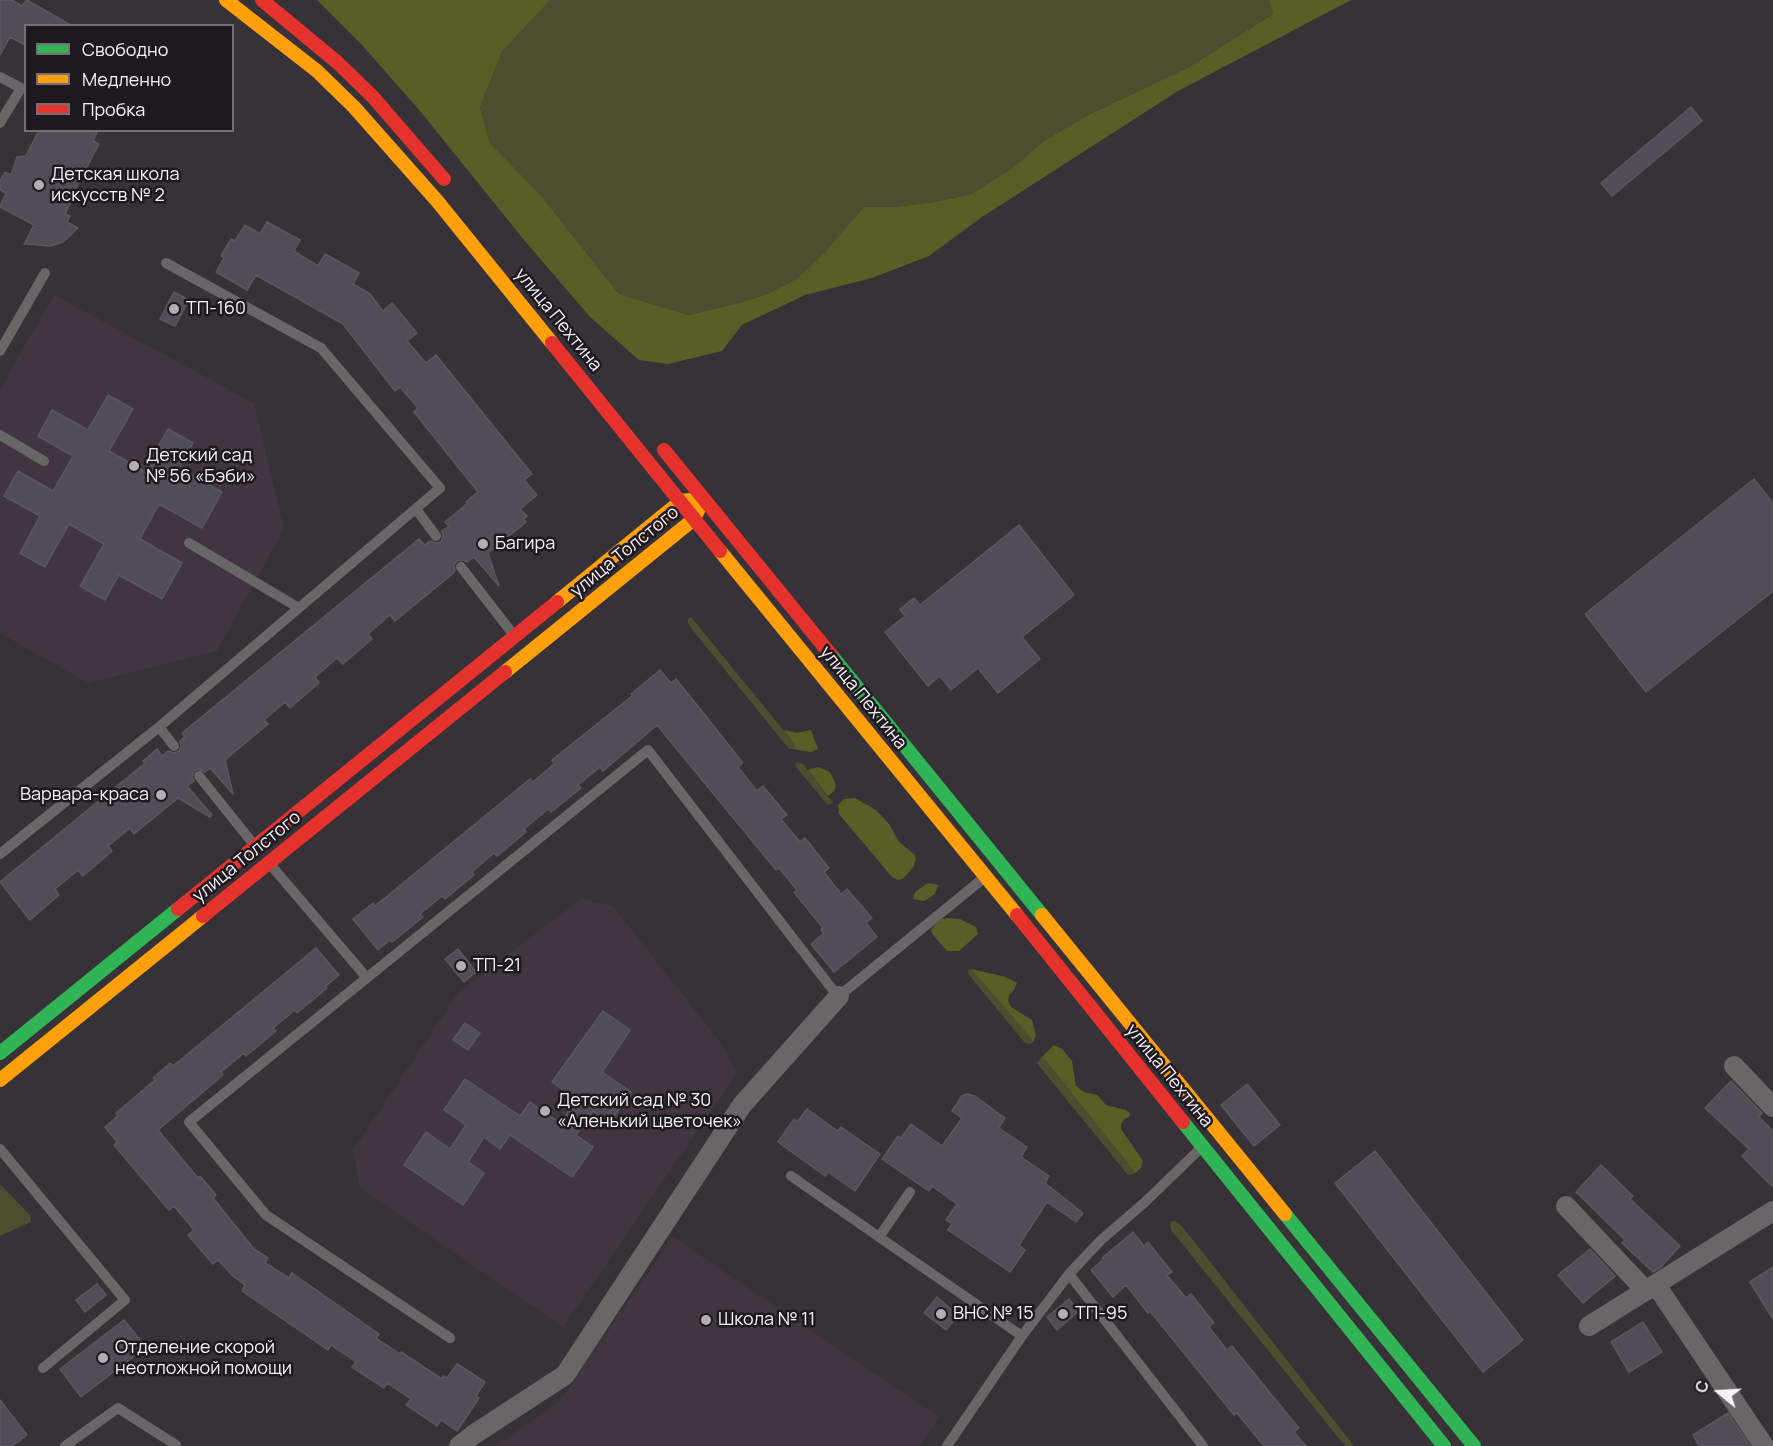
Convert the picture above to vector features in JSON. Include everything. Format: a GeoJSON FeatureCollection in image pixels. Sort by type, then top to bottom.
{"type":"FeatureCollection","features":[{"type":"Feature","properties":{"kind":"street","name":"улица Пехтина"},"geometry":{"type":"LineString","coordinates":[[226,0],[317,71],[354,107],[446,211],[1444,1446]]}},
{"type":"Feature","properties":{"kind":"street"},"geometry":{"type":"LineString","coordinates":[[262,0],[338,63],[373,97],[452,189]]}},
{"type":"Feature","properties":{"kind":"street","name":"улица Пехтина"},"geometry":{"type":"LineString","coordinates":[[656,439],[1474,1446]]}},
{"type":"Feature","properties":{"kind":"street","name":"улица Толстого"},"geometry":{"type":"LineString","coordinates":[[0,1053],[681,501],[704,498]]}},
{"type":"Feature","properties":{"kind":"street","name":"улица Толстого"},"geometry":{"type":"LineString","coordinates":[[0,1080],[694,519],[704,498]]}},
{"type":"Feature","properties":{"kind":"street"},"geometry":{"type":"LineString","coordinates":[[459,1446],[565,1375],[742,1105],[839,996]]}},
{"type":"Feature","properties":{"kind":"street"},"geometry":{"type":"LineString","coordinates":[[1734,1066],[1773,1107]]}},
{"type":"Feature","properties":{"kind":"street"},"geometry":{"type":"LineString","coordinates":[[1566,1206],[1651,1288],[1764,1446]]}},
{"type":"Feature","properties":{"kind":"street"},"geometry":{"type":"LineString","coordinates":[[1589,1326],[1773,1211]]}},
{"type":"Feature","properties":{"kind":"lane"},"geometry":{"type":"LineString","coordinates":[[0,77],[21,88],[0,123]]}},
{"type":"Feature","properties":{"kind":"lane"},"geometry":{"type":"LineString","coordinates":[[0,854],[159,727],[440,488],[321,348],[166,263]]}},
{"type":"Feature","properties":{"kind":"lane"},"geometry":{"type":"LineString","coordinates":[[0,351],[45,273]]}},
{"type":"Feature","properties":{"kind":"lane"},"geometry":{"type":"LineString","coordinates":[[0,435],[44,460]]}},
{"type":"Feature","properties":{"kind":"lane"},"geometry":{"type":"LineString","coordinates":[[416,509],[436,536]]}},
{"type":"Feature","properties":{"kind":"lane"},"geometry":{"type":"LineString","coordinates":[[189,543],[299,608]]}},
{"type":"Feature","properties":{"kind":"lane"},"geometry":{"type":"LineString","coordinates":[[461,567],[528,654]]}},
{"type":"Feature","properties":{"kind":"lane"},"geometry":{"type":"LineString","coordinates":[[159,727],[174,746]]}},
{"type":"Feature","properties":{"kind":"lane"},"geometry":{"type":"LineString","coordinates":[[450,1338],[266,1215],[189,1122],[648,750],[839,996],[1002,864]]}},
{"type":"Feature","properties":{"kind":"lane"},"geometry":{"type":"LineString","coordinates":[[199,777],[367,978]]}},
{"type":"Feature","properties":{"kind":"lane"},"geometry":{"type":"LineString","coordinates":[[947,1446],[1022,1336],[1069,1274],[1101,1240],[1221,1133]]}},
{"type":"Feature","properties":{"kind":"lane"},"geometry":{"type":"LineString","coordinates":[[0,1149],[125,1300],[43,1368]]}},
{"type":"Feature","properties":{"kind":"lane"},"geometry":{"type":"LineString","coordinates":[[792,1176],[1022,1336]]}},
{"type":"Feature","properties":{"kind":"lane"},"geometry":{"type":"LineString","coordinates":[[879,1237],[910,1192]]}},
{"type":"Feature","properties":{"kind":"lane"},"geometry":{"type":"LineString","coordinates":[[1069,1274],[1203,1446]]}},
{"type":"Feature","properties":{"kind":"lane"},"geometry":{"type":"LineString","coordinates":[[65,1446],[118,1408],[176,1445]]}},
{"type":"Feature","properties":{"kind":"shaded area","name":"Детский сад № 56 «Бэби»"},"geometry":{"type":"Polygon","coordinates":[[[54,295],[254,403],[284,529],[217,651],[88,683],[0,633],[0,391],[54,295]]]}},
{"type":"Feature","properties":{"kind":"shaded area","name":"Детский сад № 30 «Аленький цветочек»"},"geometry":{"type":"Polygon","coordinates":[[[581,899],[613,906],[720,1042],[737,1073],[563,1327],[360,1188],[353,1150],[458,993],[581,899]]]}},
{"type":"Feature","properties":{"kind":"shaded area","name":"Школа № 11"},"geometry":{"type":"Polygon","coordinates":[[[673,1237],[939,1417],[919,1446],[495,1446],[558,1403],[673,1237]]]}},
{"type":"Feature","properties":{"kind":"green space"},"geometry":{"type":"Polygon","coordinates":[[[317,0],[550,0],[502,52],[480,107],[490,143],[539,193],[619,294],[688,315],[767,294],[798,278],[825,252],[864,207],[894,207],[971,194],[1011,169],[1044,141],[1086,116],[1189,67],[1273,14],[1269,0],[1351,0],[1178,91],[982,217],[929,256],[872,278],[805,295],[742,325],[722,351],[668,364],[639,360],[590,317],[524,240],[420,111],[361,44],[317,0]]]}},
{"type":"Feature","properties":{"kind":"green space"},"geometry":{"type":"Polygon","coordinates":[[[550,0],[1269,0],[1273,14],[1189,67],[1086,116],[1044,141],[1011,169],[971,194],[894,207],[864,207],[825,253],[798,278],[767,294],[688,315],[619,294],[539,193],[490,143],[480,107],[502,52],[550,0]]]}},
{"type":"Feature","properties":{"kind":"green space"},"geometry":{"type":"Polygon","coordinates":[[[691,617],[793,742],[795,745],[793,749],[789,749],[691,628],[688,619],[691,617]]]}},
{"type":"Feature","properties":{"kind":"green space"},"geometry":{"type":"Polygon","coordinates":[[[784,730],[797,733],[811,730],[818,749],[811,752],[793,749],[795,745],[784,730]]]}},
{"type":"Feature","properties":{"kind":"green space"},"geometry":{"type":"Polygon","coordinates":[[[797,762],[803,764],[833,803],[829,805],[826,803],[797,768],[795,765],[797,762]]]}},
{"type":"Feature","properties":{"kind":"green space"},"geometry":{"type":"Polygon","coordinates":[[[818,767],[830,772],[836,785],[834,791],[828,796],[808,770],[818,767]]]}},
{"type":"Feature","properties":{"kind":"green space"},"geometry":{"type":"Polygon","coordinates":[[[855,798],[876,810],[889,824],[899,842],[915,855],[914,866],[904,878],[898,880],[892,877],[839,814],[838,805],[844,799],[855,798]]]}},
{"type":"Feature","properties":{"kind":"green space"},"geometry":{"type":"Polygon","coordinates":[[[928,883],[938,885],[935,894],[924,901],[913,899],[915,892],[928,883]]]}},
{"type":"Feature","properties":{"kind":"green space"},"geometry":{"type":"Polygon","coordinates":[[[960,919],[976,927],[978,934],[959,951],[947,951],[931,930],[939,920],[960,919]]]}},
{"type":"Feature","properties":{"kind":"green space"},"geometry":{"type":"Polygon","coordinates":[[[971,969],[1030,1037],[1032,1040],[1030,1044],[1025,1043],[968,974],[968,970],[971,969]]]}},
{"type":"Feature","properties":{"kind":"green space"},"geometry":{"type":"Polygon","coordinates":[[[971,969],[1006,977],[1017,983],[1008,1001],[1011,1007],[1032,1020],[1036,1035],[1034,1041],[1030,1044],[1032,1040],[1030,1037],[971,969]]]}},
{"type":"Feature","properties":{"kind":"green space"},"geometry":{"type":"Polygon","coordinates":[[[1054,1045],[1062,1049],[1072,1061],[1076,1086],[1084,1092],[1097,1095],[1106,1105],[1130,1113],[1121,1124],[1121,1129],[1143,1161],[1141,1168],[1134,1174],[1046,1061],[1041,1058],[1054,1045]]]}},
{"type":"Feature","properties":{"kind":"green space"},"geometry":{"type":"Polygon","coordinates":[[[1041,1058],[1046,1061],[1134,1174],[1128,1175],[1040,1067],[1037,1063],[1041,1058]]]}},
{"type":"Feature","properties":{"kind":"green space"},"geometry":{"type":"Polygon","coordinates":[[[0,1184],[30,1215],[31,1222],[0,1236],[0,1184]]]}},
{"type":"Feature","properties":{"kind":"green space"},"geometry":{"type":"Polygon","coordinates":[[[1170,1222],[1179,1223],[1193,1240],[1354,1446],[1345,1446],[1171,1230],[1170,1222]]]}},
{"type":"Feature","properties":{"kind":"building"},"geometry":{"type":"Polygon","coordinates":[[[0,0],[12,0],[22,6],[27,0],[69,24],[24,24],[24,44],[10,37],[0,55],[0,0]]]}},
{"type":"Feature","properties":{"kind":"building"},"geometry":{"type":"Polygon","coordinates":[[[1691,107],[1702,121],[1612,196],[1601,183],[1691,107]]]}},
{"type":"Feature","properties":{"kind":"building","name":"Детская школа искусств № 2"},"geometry":{"type":"Polygon","coordinates":[[[38,132],[97,132],[93,141],[99,144],[68,203],[70,204],[65,214],[70,216],[67,222],[78,228],[63,242],[50,246],[24,244],[34,225],[0,207],[6,193],[0,190],[0,181],[5,172],[11,175],[17,157],[26,156],[38,132]]]}},
{"type":"Feature","properties":{"kind":"building"},"geometry":{"type":"Polygon","coordinates":[[[267,222],[300,240],[294,251],[318,266],[325,254],[359,273],[353,284],[370,294],[383,311],[392,303],[417,333],[407,341],[426,363],[436,355],[532,474],[524,480],[537,495],[520,509],[527,516],[524,519],[526,522],[488,553],[499,586],[474,557],[467,562],[457,561],[454,565],[455,571],[450,576],[395,621],[390,615],[368,634],[372,639],[343,664],[337,658],[315,677],[319,683],[290,708],[285,702],[264,720],[268,724],[225,760],[233,794],[210,768],[205,772],[198,769],[194,771],[192,777],[194,781],[187,786],[212,815],[210,817],[178,798],[134,834],[130,828],[108,846],[112,851],[83,876],[78,870],[55,889],[59,895],[30,920],[0,882],[145,763],[143,761],[157,749],[162,756],[168,751],[174,753],[179,751],[180,741],[185,737],[182,733],[419,539],[425,545],[430,541],[441,542],[442,531],[449,526],[445,522],[478,492],[414,412],[418,408],[400,387],[395,391],[343,324],[256,275],[247,290],[216,272],[224,258],[221,256],[231,239],[235,241],[245,225],[260,234],[267,222]]]}},
{"type":"Feature","properties":{"kind":"building","name":"ТП-160"},"geometry":{"type":"Polygon","coordinates":[[[174,292],[189,300],[175,326],[160,319],[174,292]]]}},
{"type":"Feature","properties":{"kind":"building"},"geometry":{"type":"Polygon","coordinates":[[[108,395],[133,409],[109,451],[144,471],[168,429],[193,443],[179,468],[222,492],[202,528],[159,504],[140,539],[182,563],[162,599],[119,575],[105,600],[80,586],[104,544],[69,524],[45,567],[20,553],[40,516],[4,496],[18,471],[53,491],[73,456],[38,436],[52,410],[88,430],[108,395]]]}},
{"type":"Feature","properties":{"kind":"building"},"geometry":{"type":"Polygon","coordinates":[[[1754,479],[1773,503],[1773,591],[1646,692],[1585,614],[1754,479]]]}},
{"type":"Feature","properties":{"kind":"building"},"geometry":{"type":"Polygon","coordinates":[[[1019,525],[1074,595],[1022,637],[1040,659],[998,693],[978,668],[951,690],[940,676],[928,686],[885,632],[905,616],[900,609],[914,598],[920,605],[1019,525]]]}},
{"type":"Feature","properties":{"kind":"building"},"geometry":{"type":"Polygon","coordinates":[[[660,670],[671,683],[676,679],[701,710],[743,763],[738,767],[757,791],[763,786],[787,815],[781,819],[800,842],[805,838],[829,868],[824,872],[841,894],[847,889],[872,918],[866,923],[877,937],[834,972],[811,944],[824,933],[821,929],[823,928],[794,892],[797,890],[779,868],[776,870],[657,725],[603,771],[600,767],[578,785],[581,788],[551,812],[548,809],[524,829],[526,832],[497,856],[494,853],[472,872],[474,875],[445,899],[442,896],[420,914],[423,917],[392,942],[390,940],[378,950],[353,919],[373,903],[375,906],[530,779],[533,782],[554,764],[552,760],[632,696],[631,694],[660,670]]]}},
{"type":"Feature","properties":{"kind":"building"},"geometry":{"type":"Polygon","coordinates":[[[316,948],[339,975],[297,1013],[295,1010],[273,1028],[276,1031],[246,1056],[244,1053],[221,1072],[223,1075],[158,1130],[198,1178],[200,1176],[216,1195],[213,1198],[254,1249],[268,1258],[265,1263],[289,1278],[292,1273],[379,1334],[376,1338],[442,1379],[443,1376],[447,1378],[457,1364],[485,1382],[476,1396],[479,1398],[457,1431],[441,1420],[437,1426],[406,1405],[411,1399],[387,1383],[384,1388],[352,1367],[356,1362],[331,1345],[328,1350],[242,1291],[245,1285],[218,1260],[213,1264],[188,1235],[194,1230],[174,1206],[169,1210],[114,1145],[117,1142],[105,1127],[118,1116],[116,1113],[155,1080],[153,1078],[170,1063],[173,1066],[316,948]]]}},
{"type":"Feature","properties":{"kind":"building","name":"ТП-21"},"geometry":{"type":"Polygon","coordinates":[[[458,949],[476,972],[464,982],[445,959],[458,949]]]}},
{"type":"Feature","properties":{"kind":"building"},"geometry":{"type":"Polygon","coordinates":[[[603,1011],[630,1030],[602,1072],[631,1092],[610,1122],[593,1111],[576,1135],[593,1147],[572,1177],[510,1135],[500,1149],[484,1137],[468,1162],[484,1173],[463,1205],[404,1165],[426,1132],[450,1149],[466,1125],[444,1110],[465,1079],[520,1116],[530,1102],[560,1123],[576,1099],[552,1082],[603,1011]]]}},
{"type":"Feature","properties":{"kind":"building"},"geometry":{"type":"Polygon","coordinates":[[[465,1023],[480,1033],[468,1050],[453,1040],[465,1023]]]}},
{"type":"Feature","properties":{"kind":"building"},"geometry":{"type":"Polygon","coordinates":[[[1731,1081],[1762,1113],[1759,1117],[1773,1131],[1773,1187],[1742,1156],[1749,1149],[1705,1108],[1731,1081]]]}},
{"type":"Feature","properties":{"kind":"building"},"geometry":{"type":"Polygon","coordinates":[[[1247,1084],[1280,1125],[1254,1146],[1221,1105],[1247,1084]]]}},
{"type":"Feature","properties":{"kind":"building"},"geometry":{"type":"Polygon","coordinates":[[[967,1094],[975,1096],[1005,1118],[999,1128],[1027,1147],[1021,1157],[1049,1176],[1045,1183],[1083,1213],[1076,1222],[1047,1202],[1019,1245],[1025,1250],[1010,1272],[948,1230],[952,1224],[946,1220],[957,1204],[932,1186],[929,1191],[882,1159],[898,1136],[901,1138],[911,1124],[942,1146],[962,1118],[952,1111],[962,1096],[967,1094]]]}},
{"type":"Feature","properties":{"kind":"building"},"geometry":{"type":"Polygon","coordinates":[[[807,1109],[838,1131],[841,1127],[880,1154],[855,1191],[828,1172],[825,1176],[778,1142],[794,1119],[797,1122],[807,1109]]]}},
{"type":"Feature","properties":{"kind":"building"},"geometry":{"type":"Polygon","coordinates":[[[1375,1151],[1523,1340],[1483,1372],[1335,1183],[1375,1151]]]}},
{"type":"Feature","properties":{"kind":"building"},"geometry":{"type":"Polygon","coordinates":[[[1601,1165],[1633,1196],[1630,1199],[1680,1246],[1661,1267],[1653,1272],[1622,1243],[1625,1240],[1576,1192],[1601,1165]]]}},
{"type":"Feature","properties":{"kind":"building"},"geometry":{"type":"Polygon","coordinates":[[[1133,1232],[1144,1246],[1148,1242],[1172,1272],[1167,1275],[1186,1298],[1191,1294],[1214,1323],[1209,1327],[1227,1350],[1232,1346],[1299,1428],[1294,1432],[1306,1446],[1264,1446],[1237,1413],[1234,1415],[1150,1311],[1148,1313],[1126,1285],[1113,1297],[1091,1270],[1133,1232]]]}},
{"type":"Feature","properties":{"kind":"building"},"geometry":{"type":"Polygon","coordinates":[[[1590,1249],[1615,1276],[1583,1303],[1558,1275],[1590,1249]]]}},
{"type":"Feature","properties":{"kind":"building"},"geometry":{"type":"Polygon","coordinates":[[[1773,1267],[1773,1319],[1750,1282],[1773,1267]]]}},
{"type":"Feature","properties":{"kind":"building"},"geometry":{"type":"Polygon","coordinates":[[[97,1284],[106,1295],[85,1312],[76,1300],[97,1284]]]}},
{"type":"Feature","properties":{"kind":"building","name":"ВНС № 15"},"geometry":{"type":"Polygon","coordinates":[[[937,1297],[958,1315],[946,1330],[924,1313],[937,1297]]]}},
{"type":"Feature","properties":{"kind":"building","name":"ТП-95"},"geometry":{"type":"Polygon","coordinates":[[[1069,1299],[1079,1311],[1057,1330],[1047,1317],[1069,1299]]]}},
{"type":"Feature","properties":{"kind":"building","name":"Отделение скорой неотложной помощи"},"geometry":{"type":"Polygon","coordinates":[[[124,1320],[146,1347],[81,1397],[60,1369],[124,1320]]]}},
{"type":"Feature","properties":{"kind":"building"},"geometry":{"type":"Polygon","coordinates":[[[1643,1322],[1662,1352],[1629,1372],[1611,1342],[1643,1322]]]}},
{"type":"Feature","properties":{"kind":"building"},"geometry":{"type":"Polygon","coordinates":[[[0,1400],[27,1435],[12,1446],[0,1446],[0,1400]]]}},
{"type":"Feature","properties":{"kind":"building"},"geometry":{"type":"Polygon","coordinates":[[[1728,1413],[1750,1446],[1699,1446],[1693,1435],[1728,1413]]]}},
{"type":"Feature","properties":{"kind":"traffic: fast"},"geometry":{"type":"LineString","coordinates":[[831,655],[1042,915]]}},
{"type":"Feature","properties":{"kind":"traffic: fast"},"geometry":{"type":"LineString","coordinates":[[0,1053],[178,909]]}},
{"type":"Feature","properties":{"kind":"traffic: fast"},"geometry":{"type":"LineString","coordinates":[[1183,1122],[1444,1446]]}},
{"type":"Feature","properties":{"kind":"traffic: fast"},"geometry":{"type":"LineString","coordinates":[[1285,1214],[1474,1446]]}},
{"type":"Feature","properties":{"kind":"traffic: slow"},"geometry":{"type":"LineString","coordinates":[[226,0],[317,71],[354,107],[438,202],[552,343]]}},
{"type":"Feature","properties":{"kind":"traffic: slow"},"geometry":{"type":"LineString","coordinates":[[557,602],[681,501],[699,499]]}},
{"type":"Feature","properties":{"kind":"traffic: slow"},"geometry":{"type":"LineString","coordinates":[[505,672],[694,519],[702,502]]}},
{"type":"Feature","properties":{"kind":"traffic: slow"},"geometry":{"type":"LineString","coordinates":[[720,551],[1017,915]]}},
{"type":"Feature","properties":{"kind":"traffic: slow"},"geometry":{"type":"LineString","coordinates":[[1042,915],[1285,1214]]}},
{"type":"Feature","properties":{"kind":"traffic: slow"},"geometry":{"type":"LineString","coordinates":[[0,1080],[203,916]]}},
{"type":"Feature","properties":{"kind":"traffic: jam"},"geometry":{"type":"LineString","coordinates":[[262,0],[338,63],[373,97],[444,179]]}},
{"type":"Feature","properties":{"kind":"traffic: jam"},"geometry":{"type":"LineString","coordinates":[[552,343],[720,551]]}},
{"type":"Feature","properties":{"kind":"traffic: jam"},"geometry":{"type":"LineString","coordinates":[[664,450],[831,655]]}},
{"type":"Feature","properties":{"kind":"traffic: jam"},"geometry":{"type":"LineString","coordinates":[[178,909],[557,602]]}},
{"type":"Feature","properties":{"kind":"traffic: jam"},"geometry":{"type":"LineString","coordinates":[[203,916],[505,672]]}},
{"type":"Feature","properties":{"kind":"traffic: jam"},"geometry":{"type":"LineString","coordinates":[[1017,915],[1183,1122]]}},
{"type":"Feature","properties":{"kind":"place","name":"Детская школа искусств № 2"},"geometry":{"type":"Point","coordinates":[39,185]}},
{"type":"Feature","properties":{"kind":"place","name":"ТП-160"},"geometry":{"type":"Point","coordinates":[174,309]}},
{"type":"Feature","properties":{"kind":"place","name":"Детский сад № 56 «Бэби»"},"geometry":{"type":"Point","coordinates":[134,466]}},
{"type":"Feature","properties":{"kind":"place","name":"Багира"},"geometry":{"type":"Point","coordinates":[483,544]}},
{"type":"Feature","properties":{"kind":"place","name":"Варвара-краса"},"geometry":{"type":"Point","coordinates":[161,795]}},
{"type":"Feature","properties":{"kind":"place","name":"ТП-21"},"geometry":{"type":"Point","coordinates":[461,966]}},
{"type":"Feature","properties":{"kind":"place","name":"Детский сад № 30 «Аленький цветочек»"},"geometry":{"type":"Point","coordinates":[545,1111]}},
{"type":"Feature","properties":{"kind":"place","name":"ВНС № 15"},"geometry":{"type":"Point","coordinates":[941,1314]}},
{"type":"Feature","properties":{"kind":"place","name":"ТП-95"},"geometry":{"type":"Point","coordinates":[1063,1314]}},
{"type":"Feature","properties":{"kind":"place","name":"Школа № 11"},"geometry":{"type":"Point","coordinates":[706,1320]}},
{"type":"Feature","properties":{"kind":"place","name":"Отделение скорой неотложной помощи"},"geometry":{"type":"Point","coordinates":[103,1358]}}]}
